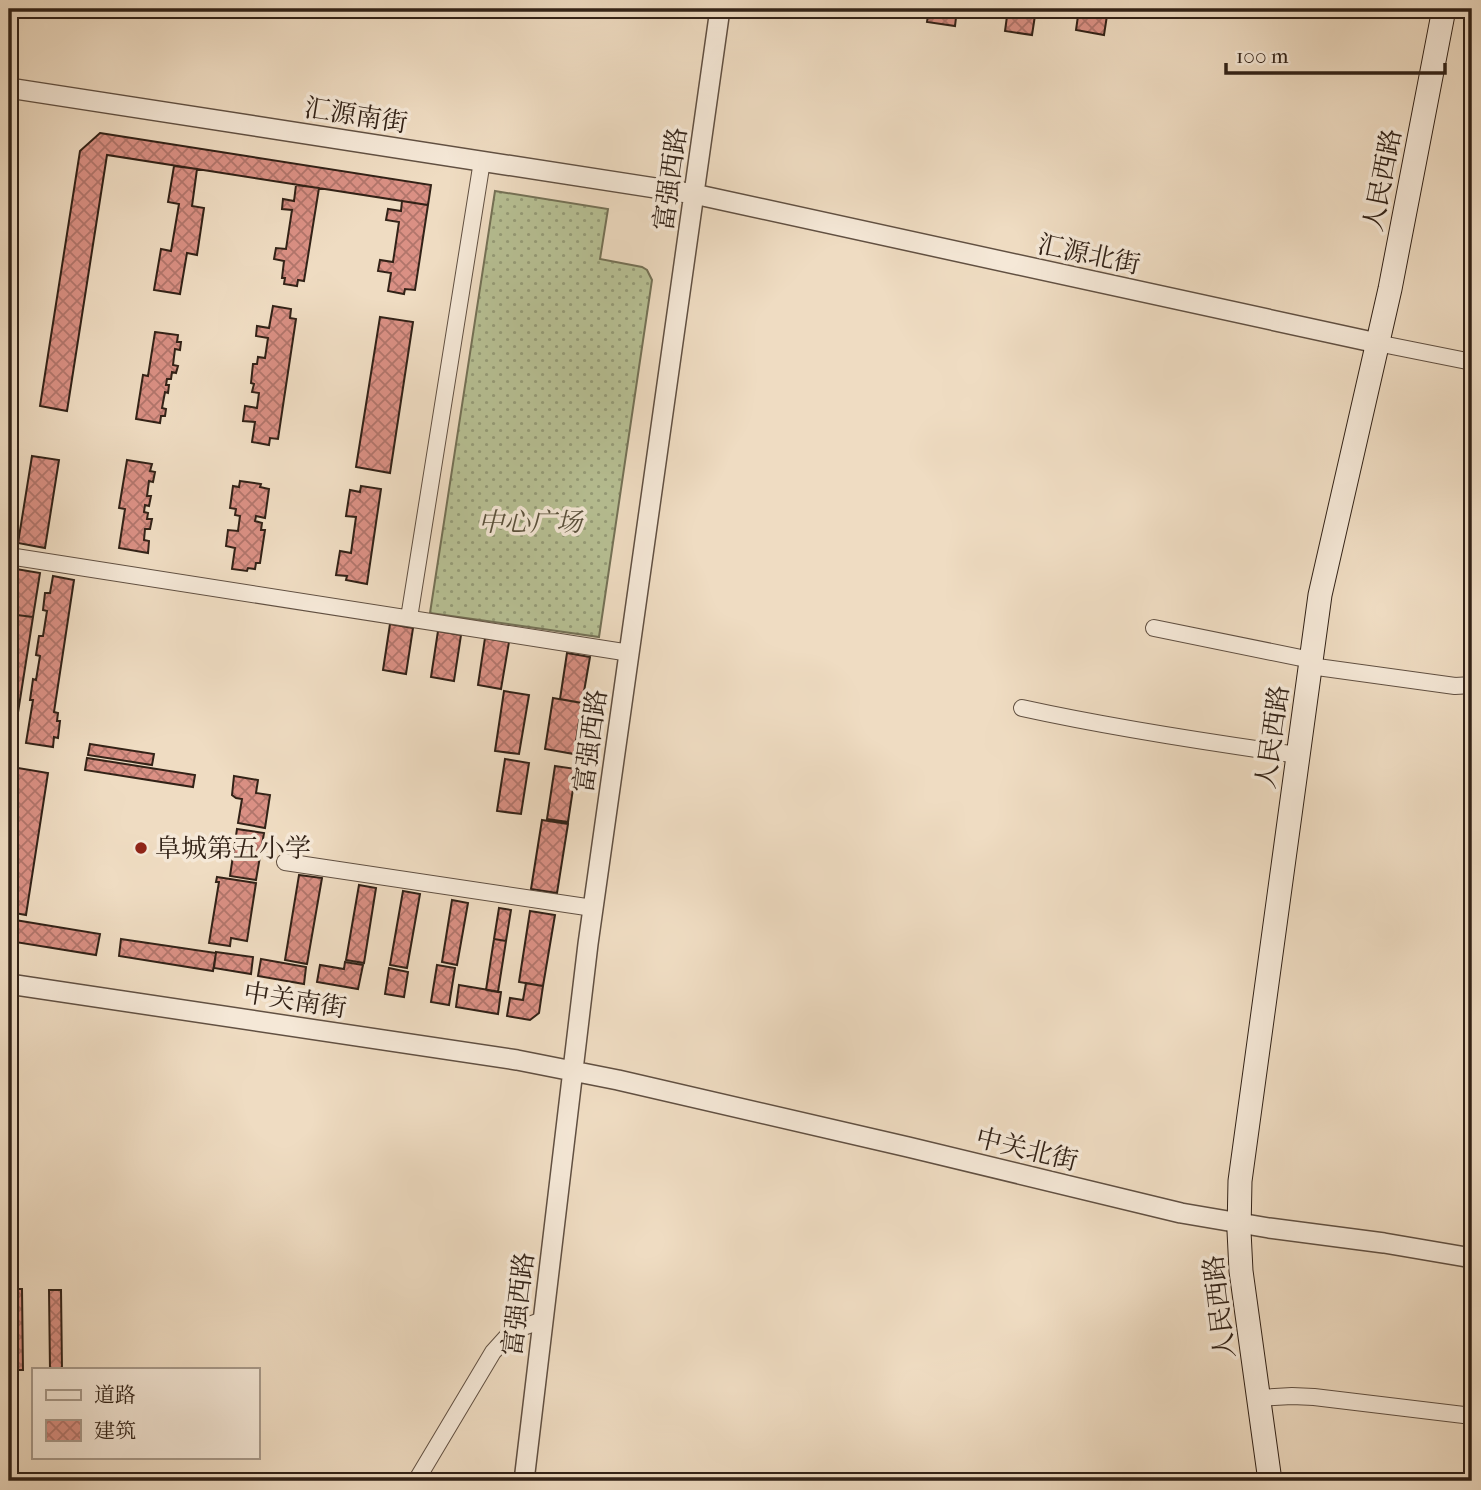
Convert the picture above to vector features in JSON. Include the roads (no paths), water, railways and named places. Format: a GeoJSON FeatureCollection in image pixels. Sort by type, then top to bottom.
{"type":"FeatureCollection","features":[{"type":"Feature","properties":{"kind":"main road","name":"人民西路"},"geometry":{"type":"LineString","coordinates":[[1270,1481],[1241,1271],[1240,1181],[1325,567],[1390,289],[1444,9]]}},
{"type":"Feature","properties":{"kind":"street","name":"富强西路"},"geometry":{"type":"LineString","coordinates":[[524,1481],[593,908],[720,9]]}},
{"type":"Feature","properties":{"kind":"street","name":"汇源南街"},"geometry":{"type":"LineString","coordinates":[[9,88],[694,194]]}},
{"type":"Feature","properties":{"kind":"street"},"geometry":{"type":"LineString","coordinates":[[409,618],[482,161]]}},
{"type":"Feature","properties":{"kind":"street","name":"汇源北街"},"geometry":{"type":"LineString","coordinates":[[694,194],[1472,362]]}},
{"type":"Feature","properties":{"kind":"street"},"geometry":{"type":"LineString","coordinates":[[9,556],[629,653]]}},
{"type":"Feature","properties":{"kind":"street"},"geometry":{"type":"LineString","coordinates":[[1154,628],[1310,663],[1455,686],[1472,685]]}},
{"type":"Feature","properties":{"kind":"street"},"geometry":{"type":"LineString","coordinates":[[1022,708],[1194,741],[1298,755]]}},
{"type":"Feature","properties":{"kind":"street"},"geometry":{"type":"LineString","coordinates":[[285,862],[593,908]]}},
{"type":"Feature","properties":{"kind":"street","name":"中关南街"},"geometry":{"type":"LineString","coordinates":[[9,984],[517,1060],[573,1071]]}},
{"type":"Feature","properties":{"kind":"street","name":"中关北街"},"geometry":{"type":"LineString","coordinates":[[573,1071],[895,1143],[1181,1213],[1472,1258]]}},
{"type":"Feature","properties":{"kind":"street"},"geometry":{"type":"LineString","coordinates":[[416,1481],[493,1352],[512,1331],[543,1320]]}},
{"type":"Feature","properties":{"kind":"street"},"geometry":{"type":"LineString","coordinates":[[1259,1398],[1314,1396],[1472,1416]]}},
{"type":"Feature","properties":{"kind":"place","name":"阜城第五小学"},"geometry":{"type":"Point","coordinates":[141,848]}},
{"type":"Feature","properties":{"kind":"park label","name":"中心广场"},"geometry":{"type":"Point","coordinates":[530,522]}}]}
